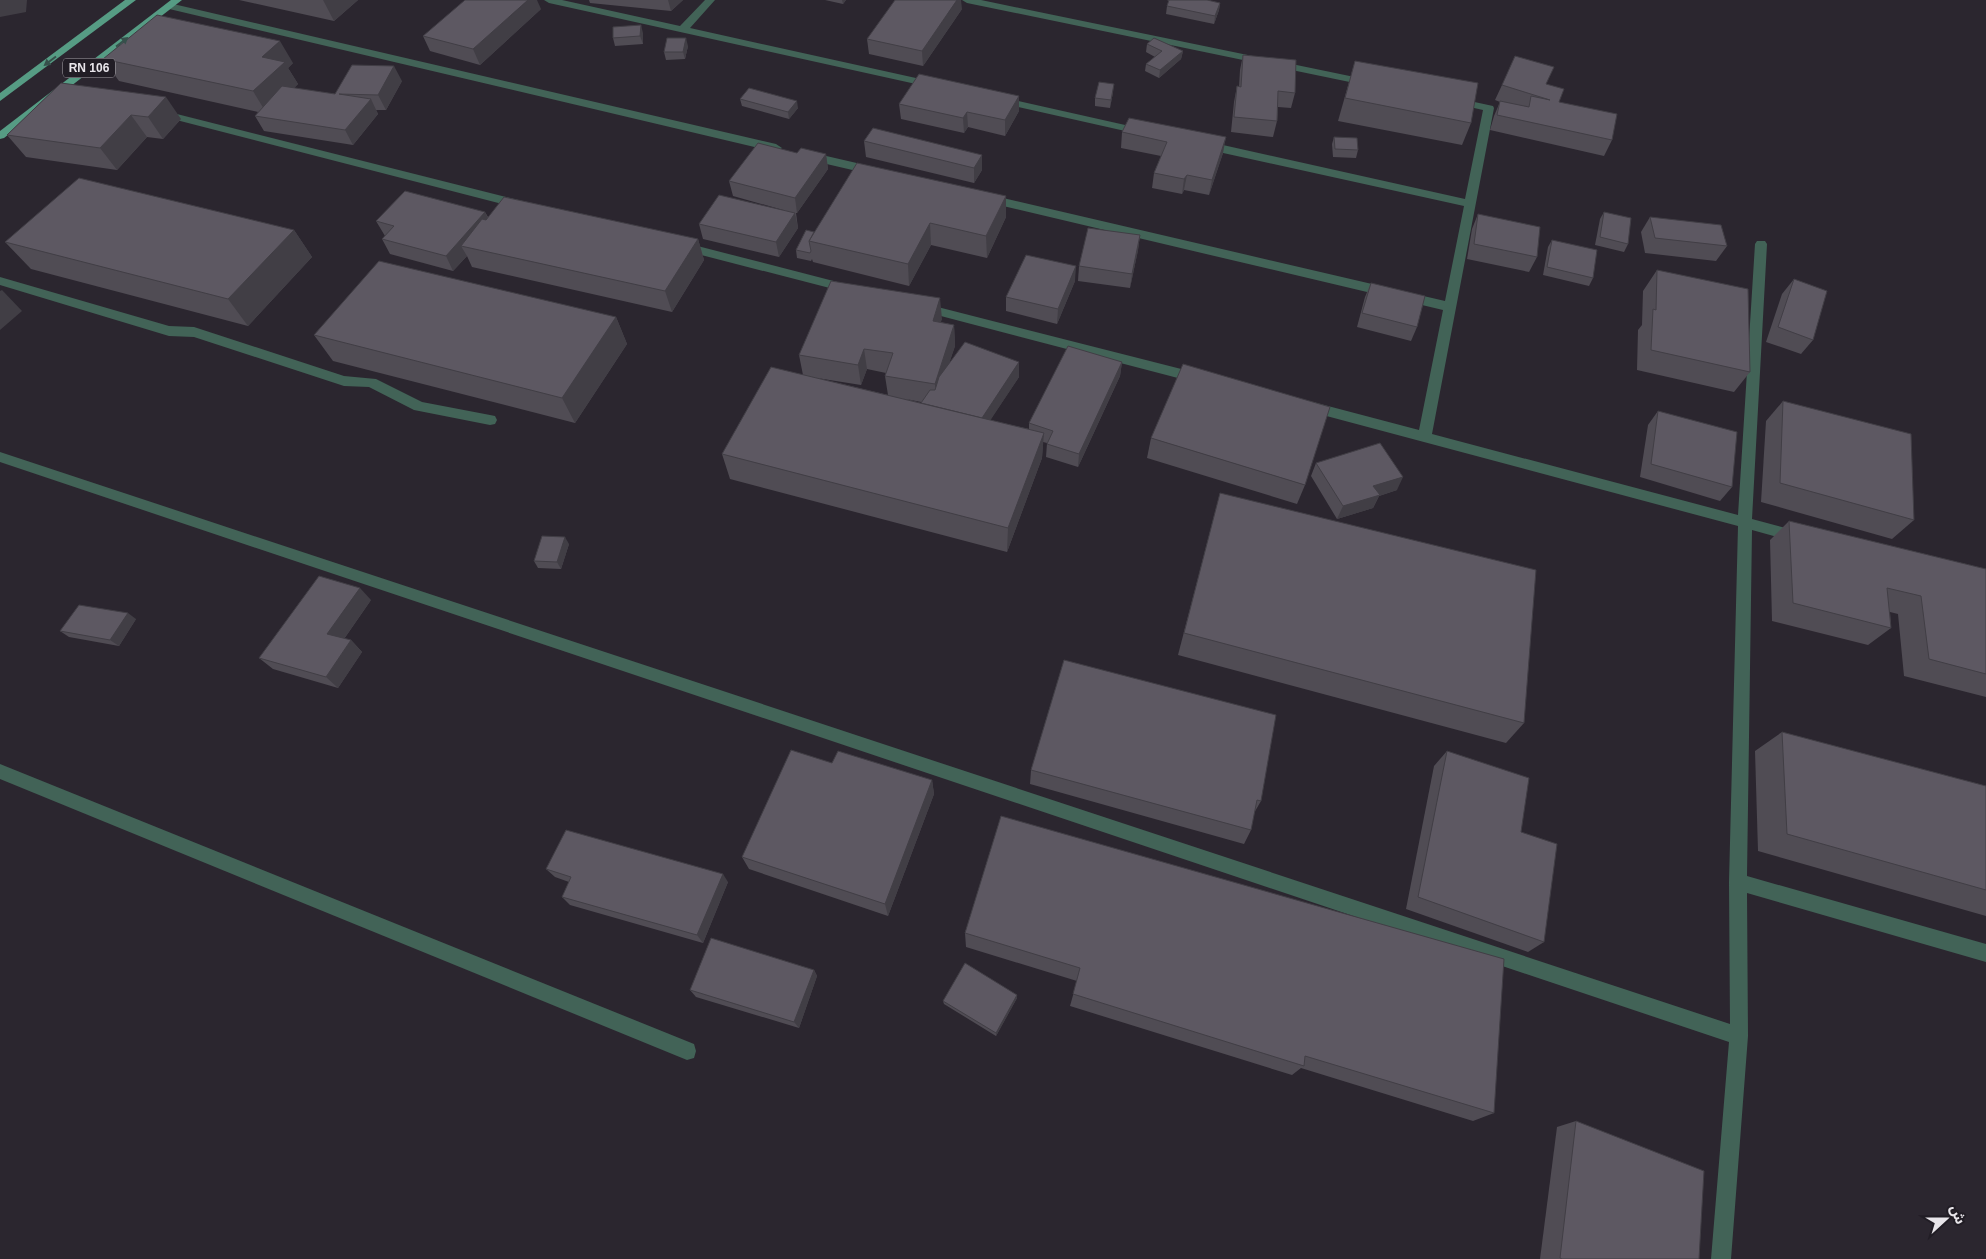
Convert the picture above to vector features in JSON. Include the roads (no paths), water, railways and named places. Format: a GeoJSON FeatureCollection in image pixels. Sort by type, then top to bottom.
{"type":"FeatureCollection","features":[{"type":"Feature","properties":{"kind":"main road","name":"RN 106"},"geometry":{"type":"LineString","coordinates":[[0,98],[128,1]]}},
{"type":"Feature","properties":{"kind":"main road","name":"RN 106"},"geometry":{"type":"LineString","coordinates":[[0,136],[173,3]]}},
{"type":"Feature","properties":{"kind":"street"},"geometry":{"type":"LineString","coordinates":[[549,0],[945,88]]}},
{"type":"Feature","properties":{"kind":"street"},"geometry":{"type":"LineString","coordinates":[[683,29],[710,0]]}},
{"type":"Feature","properties":{"kind":"street"},"geometry":{"type":"LineString","coordinates":[[967,0],[1382,86]]}},
{"type":"Feature","properties":{"kind":"street"},"geometry":{"type":"LineString","coordinates":[[173,3],[887,174]]}},
{"type":"Feature","properties":{"kind":"street"},"geometry":{"type":"LineString","coordinates":[[63,88],[82,93]]}},
{"type":"Feature","properties":{"kind":"street"},"geometry":{"type":"LineString","coordinates":[[984,96],[1149,133]]}},
{"type":"Feature","properties":{"kind":"street"},"geometry":{"type":"LineString","coordinates":[[1424,436],[1489,108],[1440,98]]}},
{"type":"Feature","properties":{"kind":"street"},"geometry":{"type":"LineString","coordinates":[[150,110],[536,209]]}},
{"type":"Feature","properties":{"kind":"street"},"geometry":{"type":"LineString","coordinates":[[1198,144],[1470,204]]}},
{"type":"Feature","properties":{"kind":"street"},"geometry":{"type":"LineString","coordinates":[[975,195],[1450,306]]}},
{"type":"Feature","properties":{"kind":"street"},"geometry":{"type":"LineString","coordinates":[[671,243],[864,293]]}},
{"type":"Feature","properties":{"kind":"street"},"geometry":{"type":"LineString","coordinates":[[1721,1259],[1739,1036],[1738,882],[1745,521],[1761,244]]}},
{"type":"Feature","properties":{"kind":"street"},"geometry":{"type":"LineString","coordinates":[[0,281],[169,331],[194,332],[344,381],[371,382],[418,406],[490,420]]}},
{"type":"Feature","properties":{"kind":"street"},"geometry":{"type":"LineString","coordinates":[[913,305],[1212,382]]}},
{"type":"Feature","properties":{"kind":"street"},"geometry":{"type":"LineString","coordinates":[[1299,404],[1745,521],[1810,540]]}},
{"type":"Feature","properties":{"kind":"street"},"geometry":{"type":"LineString","coordinates":[[0,457],[1739,1036]]}},
{"type":"Feature","properties":{"kind":"street"},"geometry":{"type":"LineString","coordinates":[[0,770],[687,1051]]}},
{"type":"Feature","properties":{"kind":"street"},"geometry":{"type":"LineString","coordinates":[[1738,882],[1986,953]]}}]}
